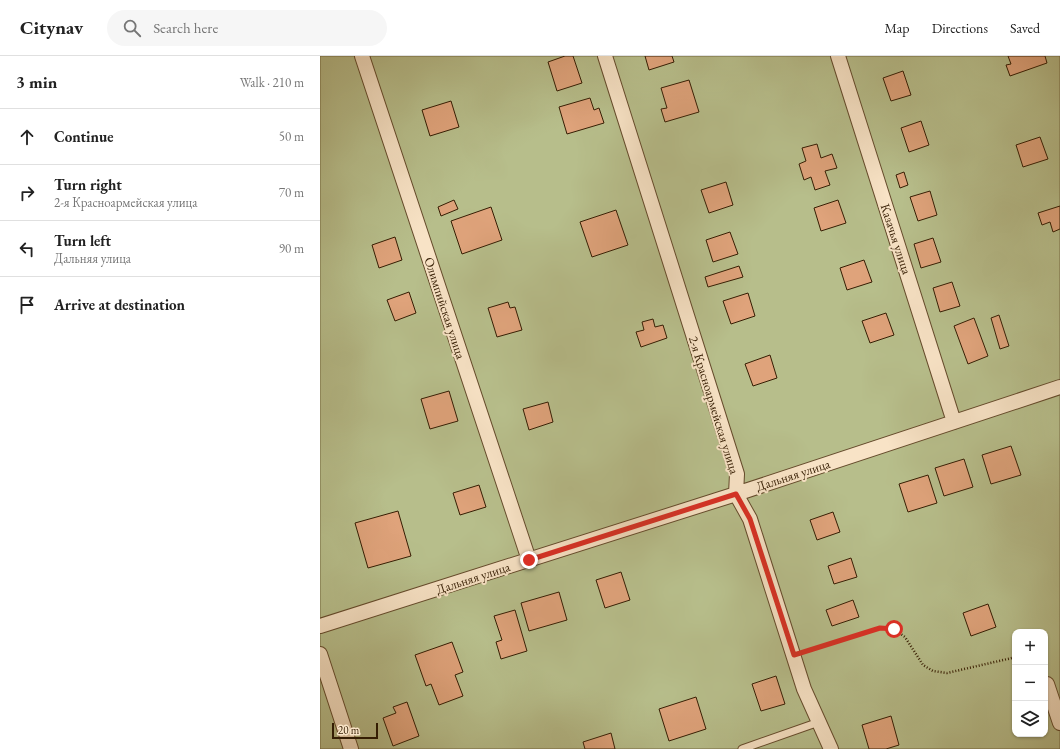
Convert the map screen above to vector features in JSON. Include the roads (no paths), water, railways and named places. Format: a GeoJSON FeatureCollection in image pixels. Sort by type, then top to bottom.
{"type":"FeatureCollection","features":[{"type":"Feature","properties":{"kind":"street","name":"Олимпийская улица"},"geometry":{"type":"LineString","coordinates":[[362,56],[529,560]]}},
{"type":"Feature","properties":{"kind":"street","name":"2-я Красноармейская улица"},"geometry":{"type":"LineString","coordinates":[[605,56],[737,474],[736,494],[750,519],[804,689],[831,749]]}},
{"type":"Feature","properties":{"kind":"street","name":"Казачья улица"},"geometry":{"type":"LineString","coordinates":[[838,56],[954,422]]}},
{"type":"Feature","properties":{"kind":"street","name":"Дальняя улица"},"geometry":{"type":"LineString","coordinates":[[320,626],[736,494],[1060,387]]}},
{"type":"Feature","properties":{"kind":"street"},"geometry":{"type":"LineString","coordinates":[[320,654],[351,749]]}},
{"type":"Feature","properties":{"kind":"street"},"geometry":{"type":"LineString","coordinates":[[1048,687],[1060,724]]}},
{"type":"Feature","properties":{"kind":"lane"},"geometry":{"type":"LineString","coordinates":[[742,749],[819,722]]}}]}
